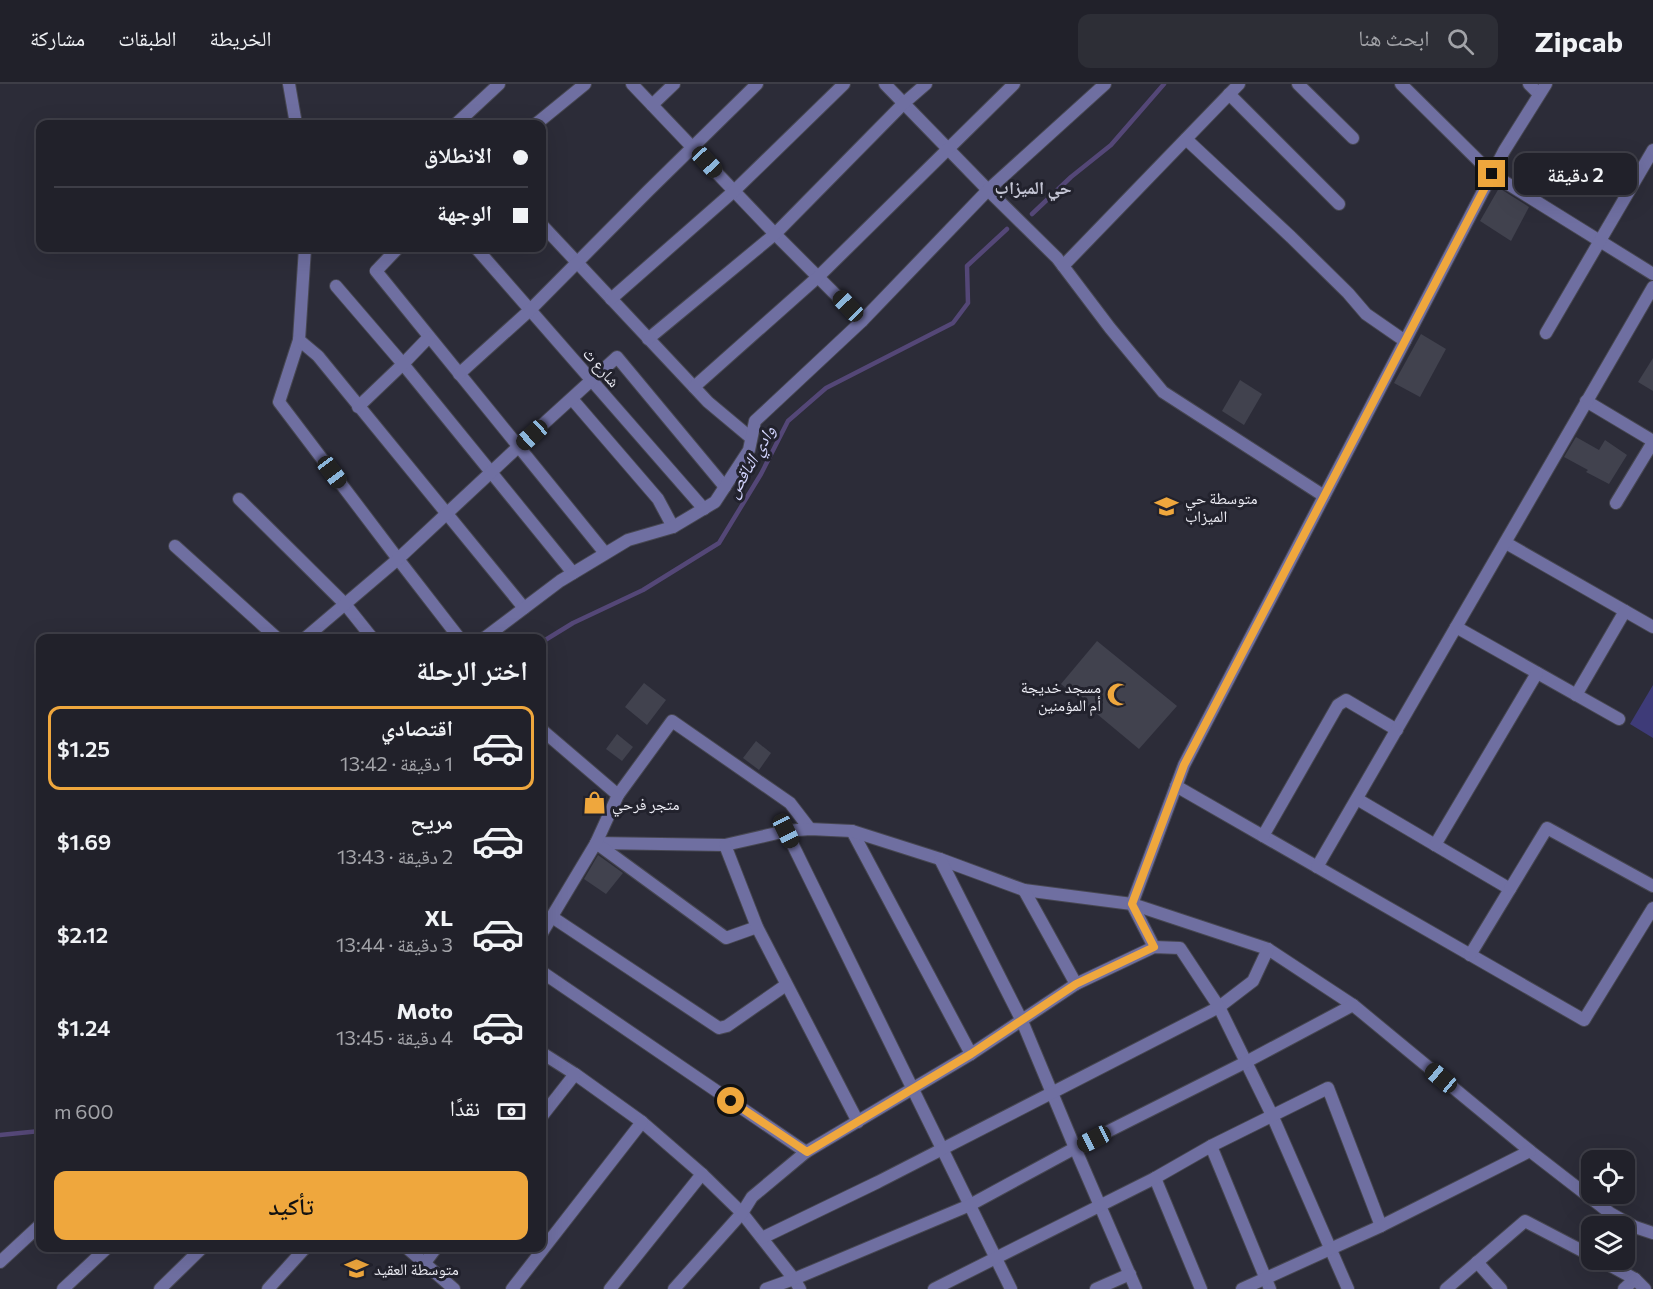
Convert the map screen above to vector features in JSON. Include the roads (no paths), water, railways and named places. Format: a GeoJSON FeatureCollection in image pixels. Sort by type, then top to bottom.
{"type":"FeatureCollection","features":[{"type":"Feature","properties":{"kind":"street"},"geometry":{"type":"LineString","coordinates":[[289,84],[295,120]]}},
{"type":"Feature","properties":{"kind":"street"},"geometry":{"type":"LineString","coordinates":[[460,120],[500,84]]}},
{"type":"Feature","properties":{"kind":"street"},"geometry":{"type":"LineString","coordinates":[[541,120],[585,84]]}},
{"type":"Feature","properties":{"kind":"street"},"geometry":{"type":"LineString","coordinates":[[632,84],[775,234],[862,321]]}},
{"type":"Feature","properties":{"kind":"street"},"geometry":{"type":"LineString","coordinates":[[652,105],[674,84]]}},
{"type":"Feature","properties":{"kind":"street"},"geometry":{"type":"LineString","coordinates":[[459,374],[530,310],[757,84]]}},
{"type":"Feature","properties":{"kind":"street"},"geometry":{"type":"LineString","coordinates":[[611,299],[734,191],[844,84]]}},
{"type":"Feature","properties":{"kind":"street"},"geometry":{"type":"LineString","coordinates":[[885,84],[1057,258],[1110,328],[1163,392],[1324,496]]}},
{"type":"Feature","properties":{"kind":"street"},"geometry":{"type":"LineString","coordinates":[[648,339],[775,234],[904,103],[926,84]]}},
{"type":"Feature","properties":{"kind":"street"},"geometry":{"type":"LineString","coordinates":[[694,387],[819,276],[1014,84]]}},
{"type":"Feature","properties":{"kind":"street"},"geometry":{"type":"LineString","coordinates":[[490,634],[560,581],[605,553],[628,540],[673,527],[715,502],[749,450],[755,421],[862,321],[988,190],[1105,84]]}},
{"type":"Feature","properties":{"kind":"street"},"geometry":{"type":"LineString","coordinates":[[1064,266],[1239,84]]}},
{"type":"Feature","properties":{"kind":"street"},"geometry":{"type":"LineString","coordinates":[[1298,84],[1353,138]]}},
{"type":"Feature","properties":{"kind":"street"},"geometry":{"type":"LineString","coordinates":[[1401,84],[1492,174],[1653,274]]}},
{"type":"Feature","properties":{"kind":"street"},"geometry":{"type":"LineString","coordinates":[[1154,947],[1132,904],[1184,765],[1504,151],[1543,89],[1529,84]]}},
{"type":"Feature","properties":{"kind":"street"},"geometry":{"type":"LineString","coordinates":[[1230,94],[1339,204]]}},
{"type":"Feature","properties":{"kind":"street"},"geometry":{"type":"LineString","coordinates":[[1186,139],[1291,237],[1366,314],[1405,340]]}},
{"type":"Feature","properties":{"kind":"street"},"geometry":{"type":"LineString","coordinates":[[1546,333],[1653,150]]}},
{"type":"Feature","properties":{"kind":"street"},"geometry":{"type":"LineString","coordinates":[[546,229],[708,402],[751,438]]}},
{"type":"Feature","properties":{"kind":"street"},"geometry":{"type":"LineString","coordinates":[[305,252],[299,340],[279,402],[456,634]]}},
{"type":"Feature","properties":{"kind":"street"},"geometry":{"type":"LineString","coordinates":[[394,252],[376,271],[605,553]]}},
{"type":"Feature","properties":{"kind":"street","name":"شارع ث"},"geometry":{"type":"LineString","coordinates":[[479,252],[704,509]]}},
{"type":"Feature","properties":{"kind":"street"},"geometry":{"type":"LineString","coordinates":[[336,286],[403,364],[573,573]]}},
{"type":"Feature","properties":{"kind":"street"},"geometry":{"type":"LineString","coordinates":[[1317,867],[1653,287]]}},
{"type":"Feature","properties":{"kind":"street"},"geometry":{"type":"LineString","coordinates":[[358,406],[429,337]]}},
{"type":"Feature","properties":{"kind":"street"},"geometry":{"type":"LineString","coordinates":[[299,340],[318,356],[524,608]]}},
{"type":"Feature","properties":{"kind":"street"},"geometry":{"type":"LineString","coordinates":[[310,634],[398,560],[618,357],[725,486]]}},
{"type":"Feature","properties":{"kind":"street"},"geometry":{"type":"LineString","coordinates":[[572,399],[658,500],[673,527]]}},
{"type":"Feature","properties":{"kind":"street"},"geometry":{"type":"LineString","coordinates":[[1586,401],[1653,442],[1616,503]]}},
{"type":"Feature","properties":{"kind":"street"},"geometry":{"type":"LineString","coordinates":[[238,499],[345,604],[369,634]]}},
{"type":"Feature","properties":{"kind":"street"},"geometry":{"type":"LineString","coordinates":[[1506,543],[1653,627]]}},
{"type":"Feature","properties":{"kind":"street"},"geometry":{"type":"LineString","coordinates":[[176,546],[273,634]]}},
{"type":"Feature","properties":{"kind":"street"},"geometry":{"type":"LineString","coordinates":[[1576,695],[1625,611]]}},
{"type":"Feature","properties":{"kind":"street"},"geometry":{"type":"LineString","coordinates":[[1456,627],[1619,719]]}},
{"type":"Feature","properties":{"kind":"street"},"geometry":{"type":"LineString","coordinates":[[1435,845],[1537,673]]}},
{"type":"Feature","properties":{"kind":"street"},"geometry":{"type":"LineString","coordinates":[[1263,836],[1338,705],[1346,700],[1397,730]]}},
{"type":"Feature","properties":{"kind":"street"},"geometry":{"type":"LineString","coordinates":[[546,927],[596,843],[618,795],[672,721],[790,803],[810,829]]}},
{"type":"Feature","properties":{"kind":"street"},"geometry":{"type":"LineString","coordinates":[[546,733],[618,795]]}},
{"type":"Feature","properties":{"kind":"street"},"geometry":{"type":"LineString","coordinates":[[1176,786],[1584,1020],[1653,908]]}},
{"type":"Feature","properties":{"kind":"street"},"geometry":{"type":"LineString","coordinates":[[1357,799],[1510,889]]}},
{"type":"Feature","properties":{"kind":"street"},"geometry":{"type":"LineString","coordinates":[[1470,955],[1547,828],[1653,886]]}},
{"type":"Feature","properties":{"kind":"street"},"geometry":{"type":"LineString","coordinates":[[596,843],[725,845],[786,831],[810,829],[852,831],[940,858],[1024,890],[1132,904],[1268,949],[1353,1005],[1530,1151],[1610,1213],[1635,1227],[1653,1233]]}},
{"type":"Feature","properties":{"kind":"street"},"geometry":{"type":"LineString","coordinates":[[786,831],[1011,1289]]}},
{"type":"Feature","properties":{"kind":"street"},"geometry":{"type":"LineString","coordinates":[[852,831],[971,1054]]}},
{"type":"Feature","properties":{"kind":"street"},"geometry":{"type":"LineString","coordinates":[[596,843],[726,938],[757,927]]}},
{"type":"Feature","properties":{"kind":"street"},"geometry":{"type":"LineString","coordinates":[[725,845],[757,927],[858,1122]]}},
{"type":"Feature","properties":{"kind":"street"},"geometry":{"type":"LineString","coordinates":[[940,858],[1022,1021],[1136,1289]]}},
{"type":"Feature","properties":{"kind":"street"},"geometry":{"type":"LineString","coordinates":[[1024,890],[1076,984]]}},
{"type":"Feature","properties":{"kind":"street"},"geometry":{"type":"LineString","coordinates":[[552,917],[719,1028],[727,1026],[786,985]]}},
{"type":"Feature","properties":{"kind":"street"},"geometry":{"type":"LineString","coordinates":[[674,1289],[742,1213],[752,1197],[807,1152],[971,1054],[1076,984],[1154,947],[1180,948],[1220,1007],[1272,1115],[1348,1289]]}},
{"type":"Feature","properties":{"kind":"street"},"geometry":{"type":"LineString","coordinates":[[762,1238],[942,1150],[1220,1007],[1253,981],[1268,949]]}},
{"type":"Feature","properties":{"kind":"street"},"geometry":{"type":"LineString","coordinates":[[546,975],[807,1152]]}},
{"type":"Feature","properties":{"kind":"street"},"geometry":{"type":"LineString","coordinates":[[766,1289],[797,1284],[970,1205],[1075,1148],[1353,1005]]}},
{"type":"Feature","properties":{"kind":"street"},"geometry":{"type":"LineString","coordinates":[[546,1056],[642,1122],[702,1174],[742,1213],[797,1284]]}},
{"type":"Feature","properties":{"kind":"street"},"geometry":{"type":"LineString","coordinates":[[546,1111],[575,1074]]}},
{"type":"Feature","properties":{"kind":"street"},"geometry":{"type":"LineString","coordinates":[[934,1289],[1328,1088],[1381,1226]]}},
{"type":"Feature","properties":{"kind":"street"},"geometry":{"type":"LineString","coordinates":[[546,1245],[642,1122]]}},
{"type":"Feature","properties":{"kind":"street"},"geometry":{"type":"LineString","coordinates":[[1211,1146],[1268,1284]]}},
{"type":"Feature","properties":{"kind":"street"},"geometry":{"type":"LineString","coordinates":[[1242,1289],[1268,1284],[1330,1250],[1530,1151]]}},
{"type":"Feature","properties":{"kind":"street"},"geometry":{"type":"LineString","coordinates":[[610,1289],[702,1174]]}},
{"type":"Feature","properties":{"kind":"street"},"geometry":{"type":"LineString","coordinates":[[1155,1178],[1201,1289]]}},
{"type":"Feature","properties":{"kind":"street"},"geometry":{"type":"LineString","coordinates":[[1446,1289],[1525,1221],[1581,1250]]}},
{"type":"Feature","properties":{"kind":"street"},"geometry":{"type":"LineString","coordinates":[[0,1262],[36,1229]]}},
{"type":"Feature","properties":{"kind":"street"},"geometry":{"type":"LineString","coordinates":[[63,1289],[103,1252]]}},
{"type":"Feature","properties":{"kind":"street"},"geometry":{"type":"LineString","coordinates":[[160,1289],[198,1252]]}},
{"type":"Feature","properties":{"kind":"street"},"geometry":{"type":"LineString","coordinates":[[268,1289],[300,1252]]}},
{"type":"Feature","properties":{"kind":"street"},"geometry":{"type":"LineString","coordinates":[[412,1252],[454,1289]]}},
{"type":"Feature","properties":{"kind":"street"},"geometry":{"type":"LineString","coordinates":[[424,1264],[433,1252]]}},
{"type":"Feature","properties":{"kind":"street"},"geometry":{"type":"LineString","coordinates":[[512,1289],[541,1252]]}},
{"type":"Feature","properties":{"kind":"street"},"geometry":{"type":"LineString","coordinates":[[1477,1262],[1501,1289]]}},
{"type":"Feature","properties":{"kind":"street"},"geometry":{"type":"LineString","coordinates":[[1618,1270],[1635,1279],[1645,1289]]}},
{"type":"Feature","properties":{"kind":"street"},"geometry":{"type":"LineString","coordinates":[[1096,1289],[1130,1274]]}},
{"type":"Feature","properties":{"kind":"street"},"geometry":{"type":"LineString","coordinates":[[1624,1289],[1635,1279]]}},
{"type":"Feature","properties":{"kind":"waterway"},"geometry":{"type":"LineString","coordinates":[[1032,214],[1071,177],[1111,145],[1164,84]]}},
{"type":"Feature","properties":{"kind":"waterway","name":"وادي الناقص"},"geometry":{"type":"LineString","coordinates":[[546,640],[573,623],[643,590],[719,543],[761,474],[788,421],[826,388],[953,323],[968,303],[967,266],[1007,229]]}},
{"type":"Feature","properties":{"kind":"waterway","name":"وادي الناقص"},"geometry":{"type":"LineString","coordinates":[[0,1135],[36,1131]]}},
{"type":"Feature","properties":{"kind":"place","name":"متوسطة حي الميزاب"},"geometry":{"type":"Point","coordinates":[1167,506]}},
{"type":"Feature","properties":{"kind":"place","name":"مسجد خديجة أم المؤمنين"},"geometry":{"type":"Point","coordinates":[1119,695]}},
{"type":"Feature","properties":{"kind":"place","name":"متجر فرحي"},"geometry":{"type":"Point","coordinates":[594,803]}},
{"type":"Feature","properties":{"kind":"place","name":"متوسطة العقيد"},"geometry":{"type":"Point","coordinates":[356,1268]}},
{"type":"Feature","properties":{"kind":"district","name":"حي الميزاب"},"geometry":{"type":"Point","coordinates":[1033,187]}}]}
